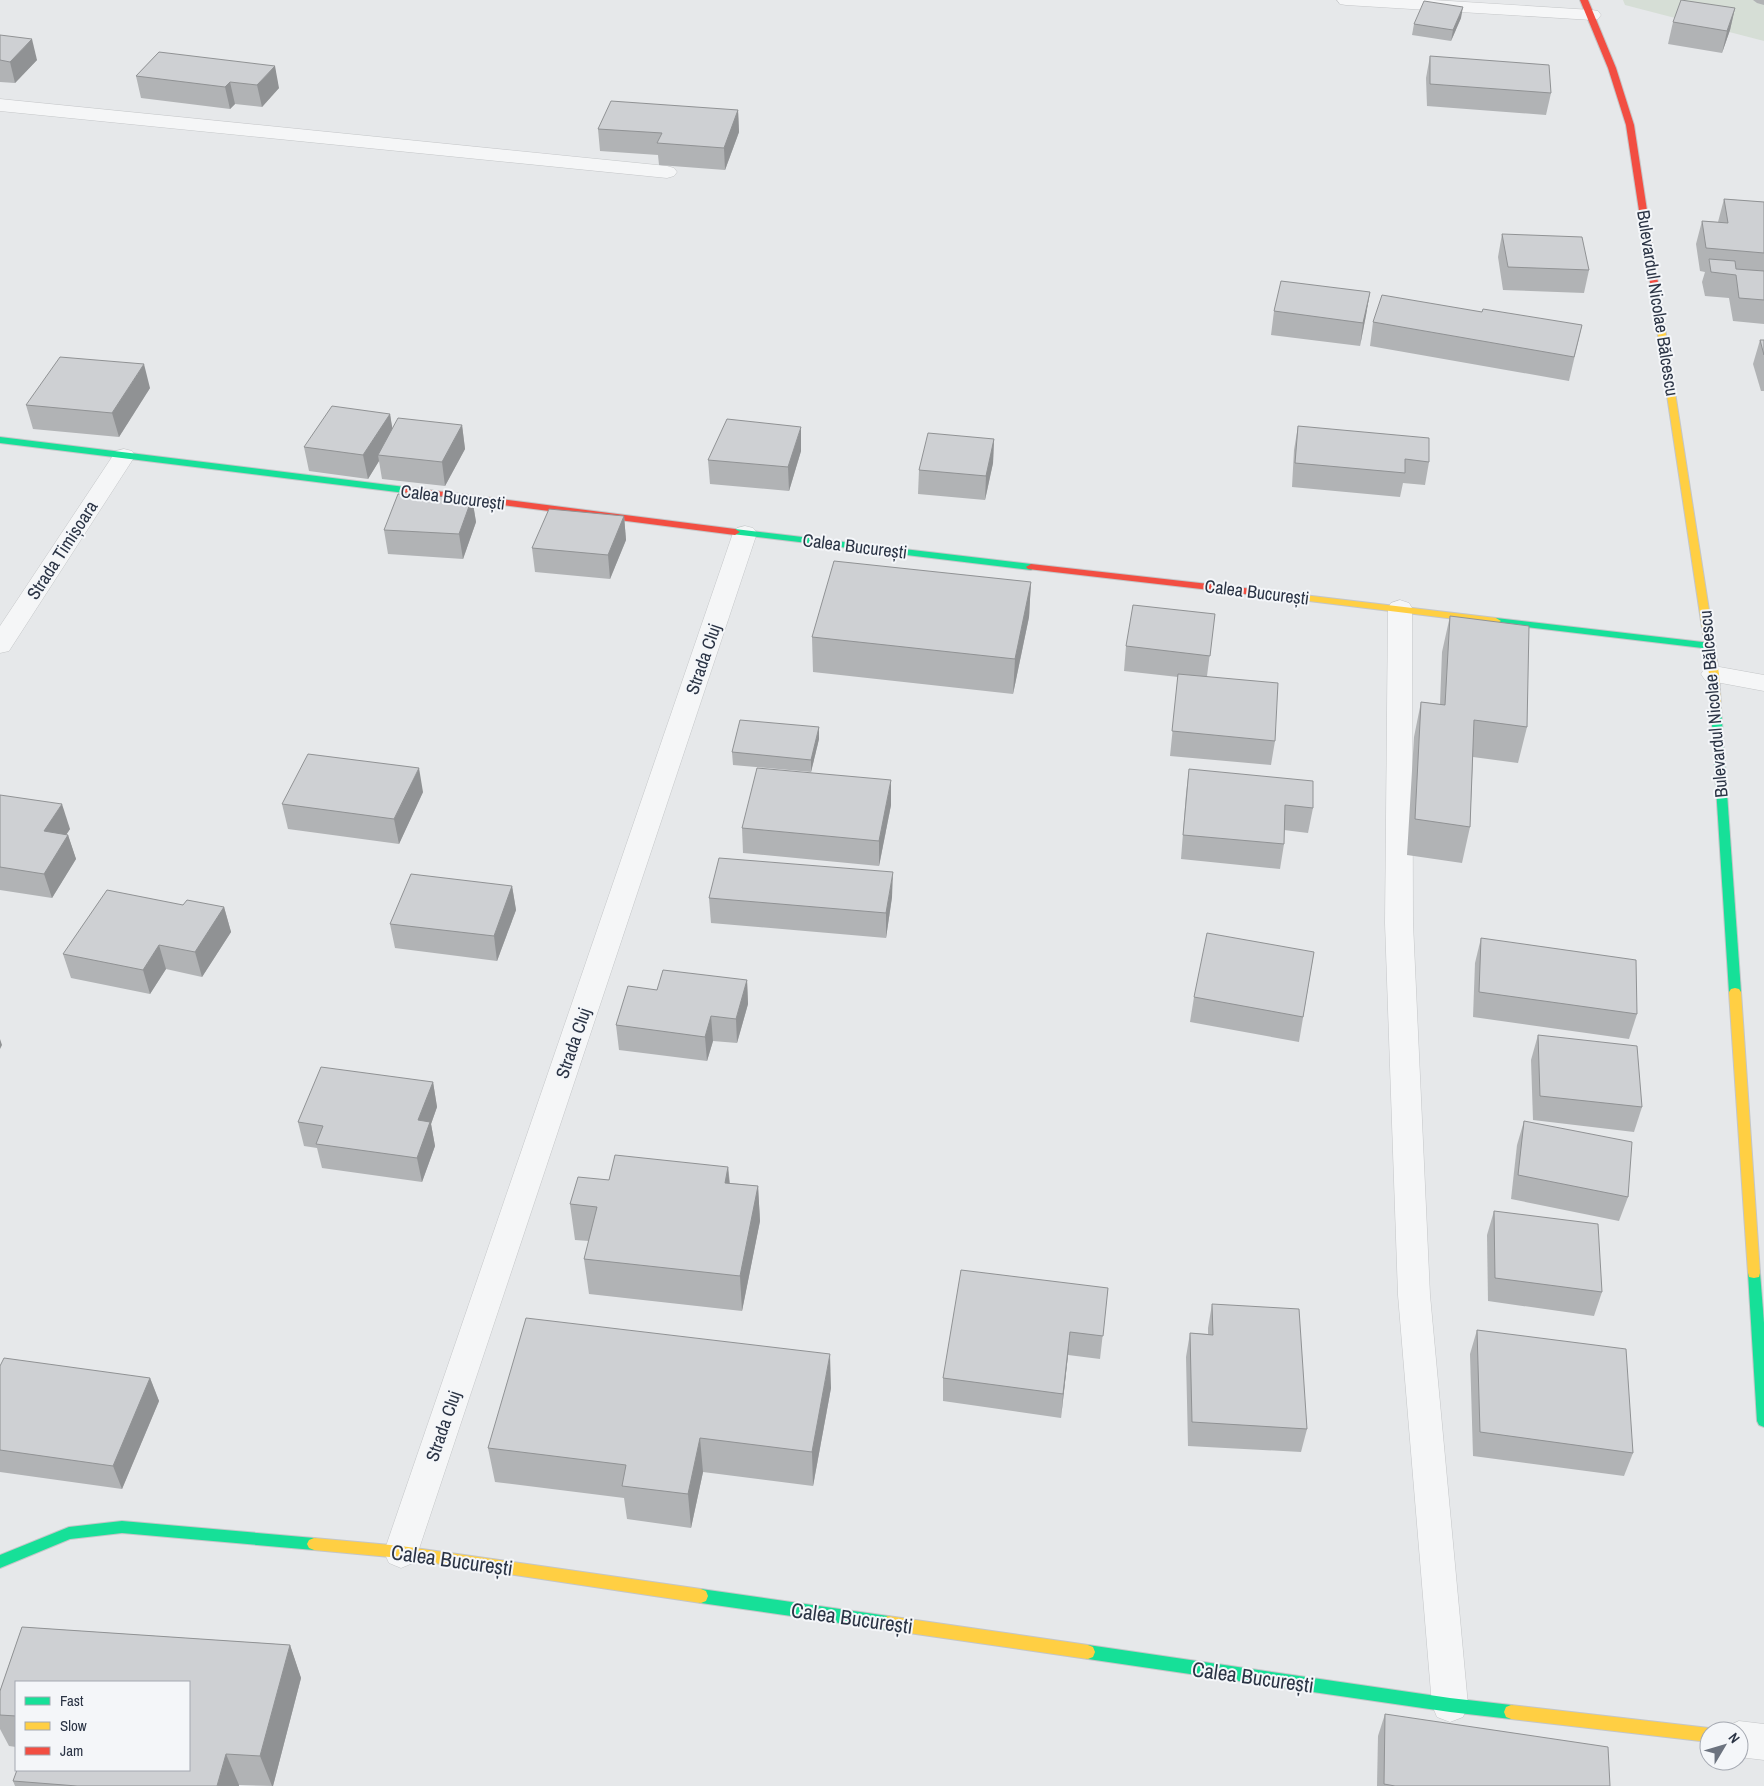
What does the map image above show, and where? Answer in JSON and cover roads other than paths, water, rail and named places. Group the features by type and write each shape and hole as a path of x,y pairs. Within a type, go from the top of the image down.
{"street":[{"path":"1346,0 1588,7"},
{"name":"Bulevardul Nicolae Bălcescu","path":"1588,7 1612,68 1630,125 1711,646 1764,1421"},
{"path":"0,105 667,172"},
{"name":"Calea București","path":"0,440 745,533 1400,608 1711,646"},
{"name":"Strada Timișoara","path":"0,645 124,456"},
{"name":"Strada Cluj","path":"400,1552 745,533"},
{"path":"1400,608 1399,923 1414,1295 1450,1706"},
{"path":"1714,674 1764,683"},
{"name":"Calea București","path":"0,1562 69,1533 122,1527 400,1552 1450,1706 1699,1734"},
{"path":"1749,1740 1764,1742"}]}
